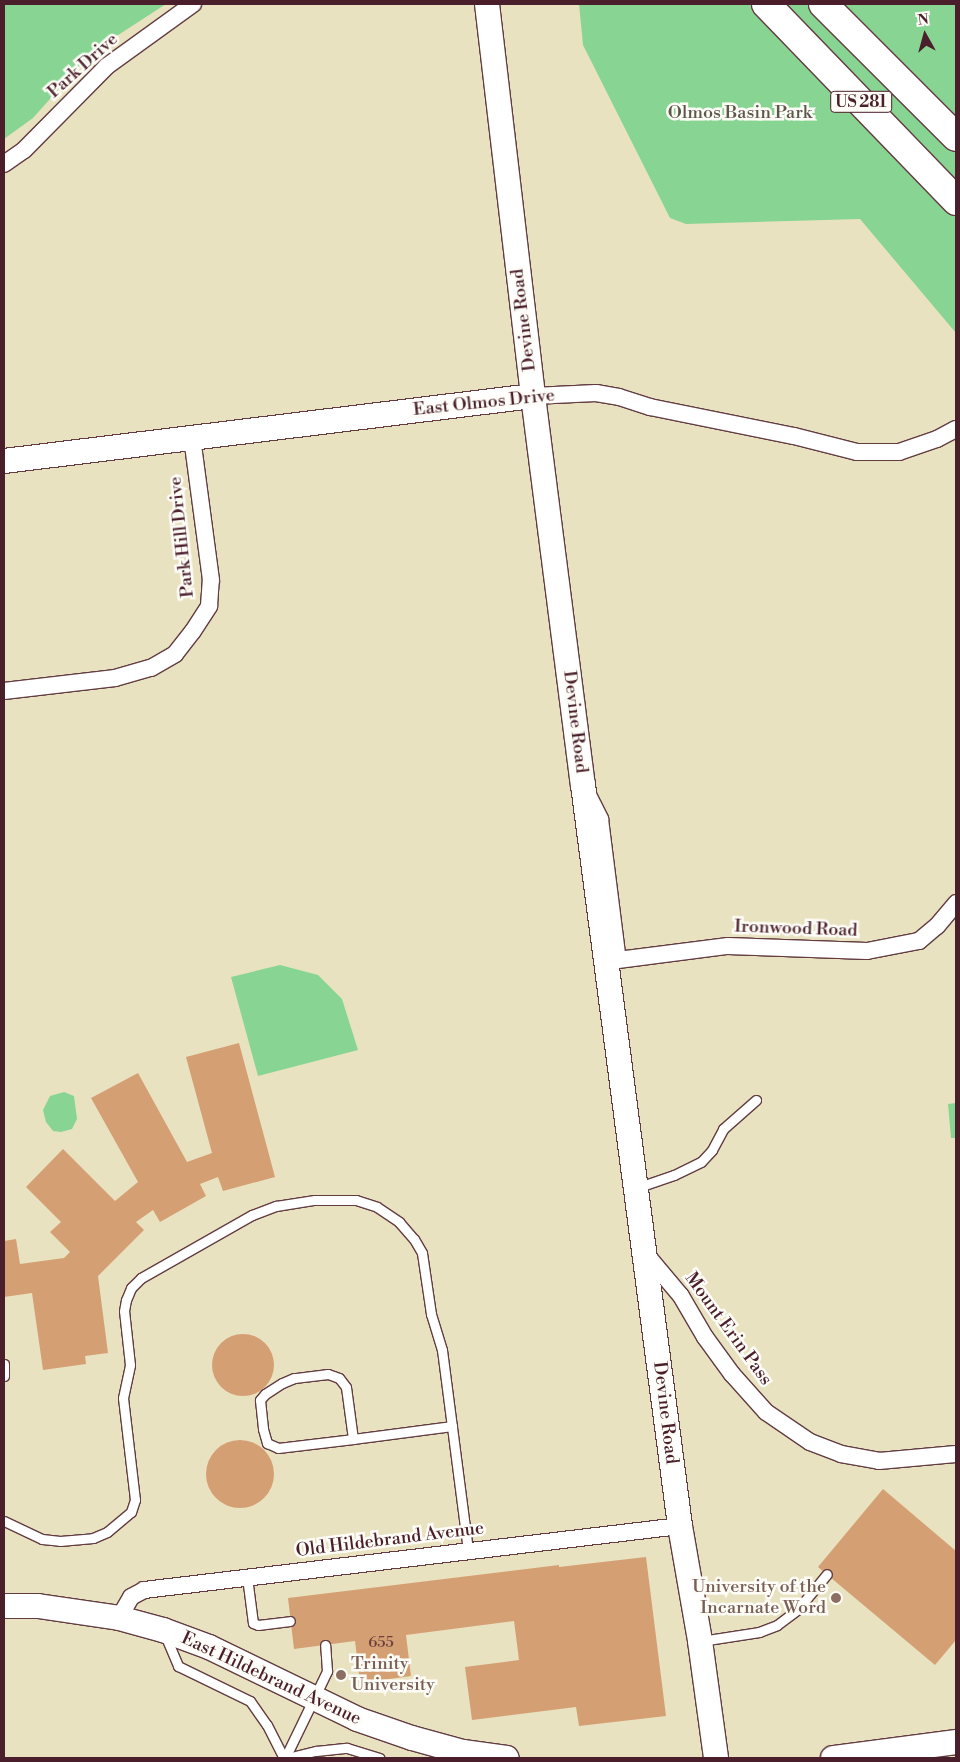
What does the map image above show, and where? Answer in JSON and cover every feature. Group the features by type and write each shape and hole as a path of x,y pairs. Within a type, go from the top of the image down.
{"highway":[{"name":"US 281","path":"766,4 956,201"},
{"name":"US 281","path":"823,4 956,137"}],"street":[{"name":"Park Drive","path":"4,164 24,150 107,66 193,4"},
{"name":"Devine Road","path":"487,4 533,396 583,785 680,1526 700,1641 716,1758"},
{"name":"East Olmos Drive","path":"4,461 533,396 596,393 619,396 650,407 794,436 857,452 899,452 937,439 956,429"},
{"name":"Park Hill Drive","path":"4,691 115,678 151,668 175,654 193,631 209,606 211,580 192,438"},
{"name":"Devine Road","path":"583,785 600,818 628,1039 620,1067"},
{"name":"Ironwood Road","path":"618,960 728,946 868,951 919,941 937,926 956,903"},
{"name":"Mount Erin Pass","path":"644,1252 681,1296 705,1337 732,1374 766,1412 810,1442 841,1454 880,1461 956,1454"},
{"name":"Old Hildebrand Avenue","path":"119,1618 131,1597 144,1590 680,1526"},
{"name":"East Hildebrand Avenue","path":"4,1606 38,1606 119,1618 164,1630 209,1647 357,1719 412,1738 463,1752 507,1758"},
{"path":"833,1758 956,1745"}],"lane":[{"path":"636,1188 674,1175 706,1158 722,1129 756,1100"},
{"path":"4,1521 42,1539 60,1541 93,1538 107,1532 131,1512 135,1500 123,1398 130,1365 124,1311 131,1288 141,1278 252,1215 276,1206 315,1200 356,1200 377,1207 399,1222 414,1239 422,1253 426,1266 431,1314 442,1350 468,1551"},
{"path":"4,1364 4,1376"},
{"path":"353,1439 346,1386 339,1378 328,1374 294,1378 264,1394 260,1400 263,1429 267,1443 278,1448 353,1439 452,1426"},
{"path":"700,1641 759,1632 777,1625 798,1609 827,1574"},
{"path":"247,1578 253,1623 258,1625 290,1621"},
{"path":"164,1630 178,1666 250,1701 267,1725 286,1758"},
{"path":"286,1758 327,1671 325,1645"},
{"path":"286,1758 316,1751 347,1748 380,1758"}],"green space":[{"path":"4,4 166,4 92,52 33,118 4,139"},
{"name":"Olmos Basin Park","path":"579,4 956,4 956,333 860,219 686,224 670,218 583,45"},
{"path":"280,965 318,975 342,999 358,1050 258,1076 231,977"},
{"path":"64,1092 74,1096 77,1119 72,1129 61,1132 53,1131 46,1122 43,1110 50,1096"},
{"path":"956,1103 956,1138 951,1138 948,1104"}],"building":[{"path":"239,1043 275,1177 223,1191 218,1177 200,1184 206,1196 160,1222 153,1210 136,1222 144,1230 98,1276 108,1353 85,1356 86,1364 43,1370 32,1293 4,1297 4,1241 16,1239 20,1264 64,1258 70,1252 50,1232 61,1222 26,1187 63,1149 115,1201 138,1182 91,1098 138,1073 187,1162 212,1153 186,1057"},
{"path":"243,1334 255,1337 265,1343 271,1353 274,1365 271,1377 265,1387 255,1393 243,1396 231,1393 221,1387 215,1377 212,1365 215,1353 221,1343 231,1337"},
{"path":"240,1440 253,1443 264,1450 271,1461 274,1474 271,1487 264,1498 253,1505 240,1508 227,1505 216,1498 209,1487 206,1474 209,1461 216,1450 227,1443"},
{"path":"883,1489 956,1551 956,1640 935,1665 818,1567"},
{"path":"646,1557 666,1716 579,1726 576,1707 472,1720 465,1667 519,1660 514,1621 406,1635 411,1676 360,1683 355,1641 294,1649 288,1598 559,1565 559,1567"}],"place":[{"name":"University of the Incarnate Word","path":"836,1598"},
{"name":"Trinity University","path":"341,1675"}]}
